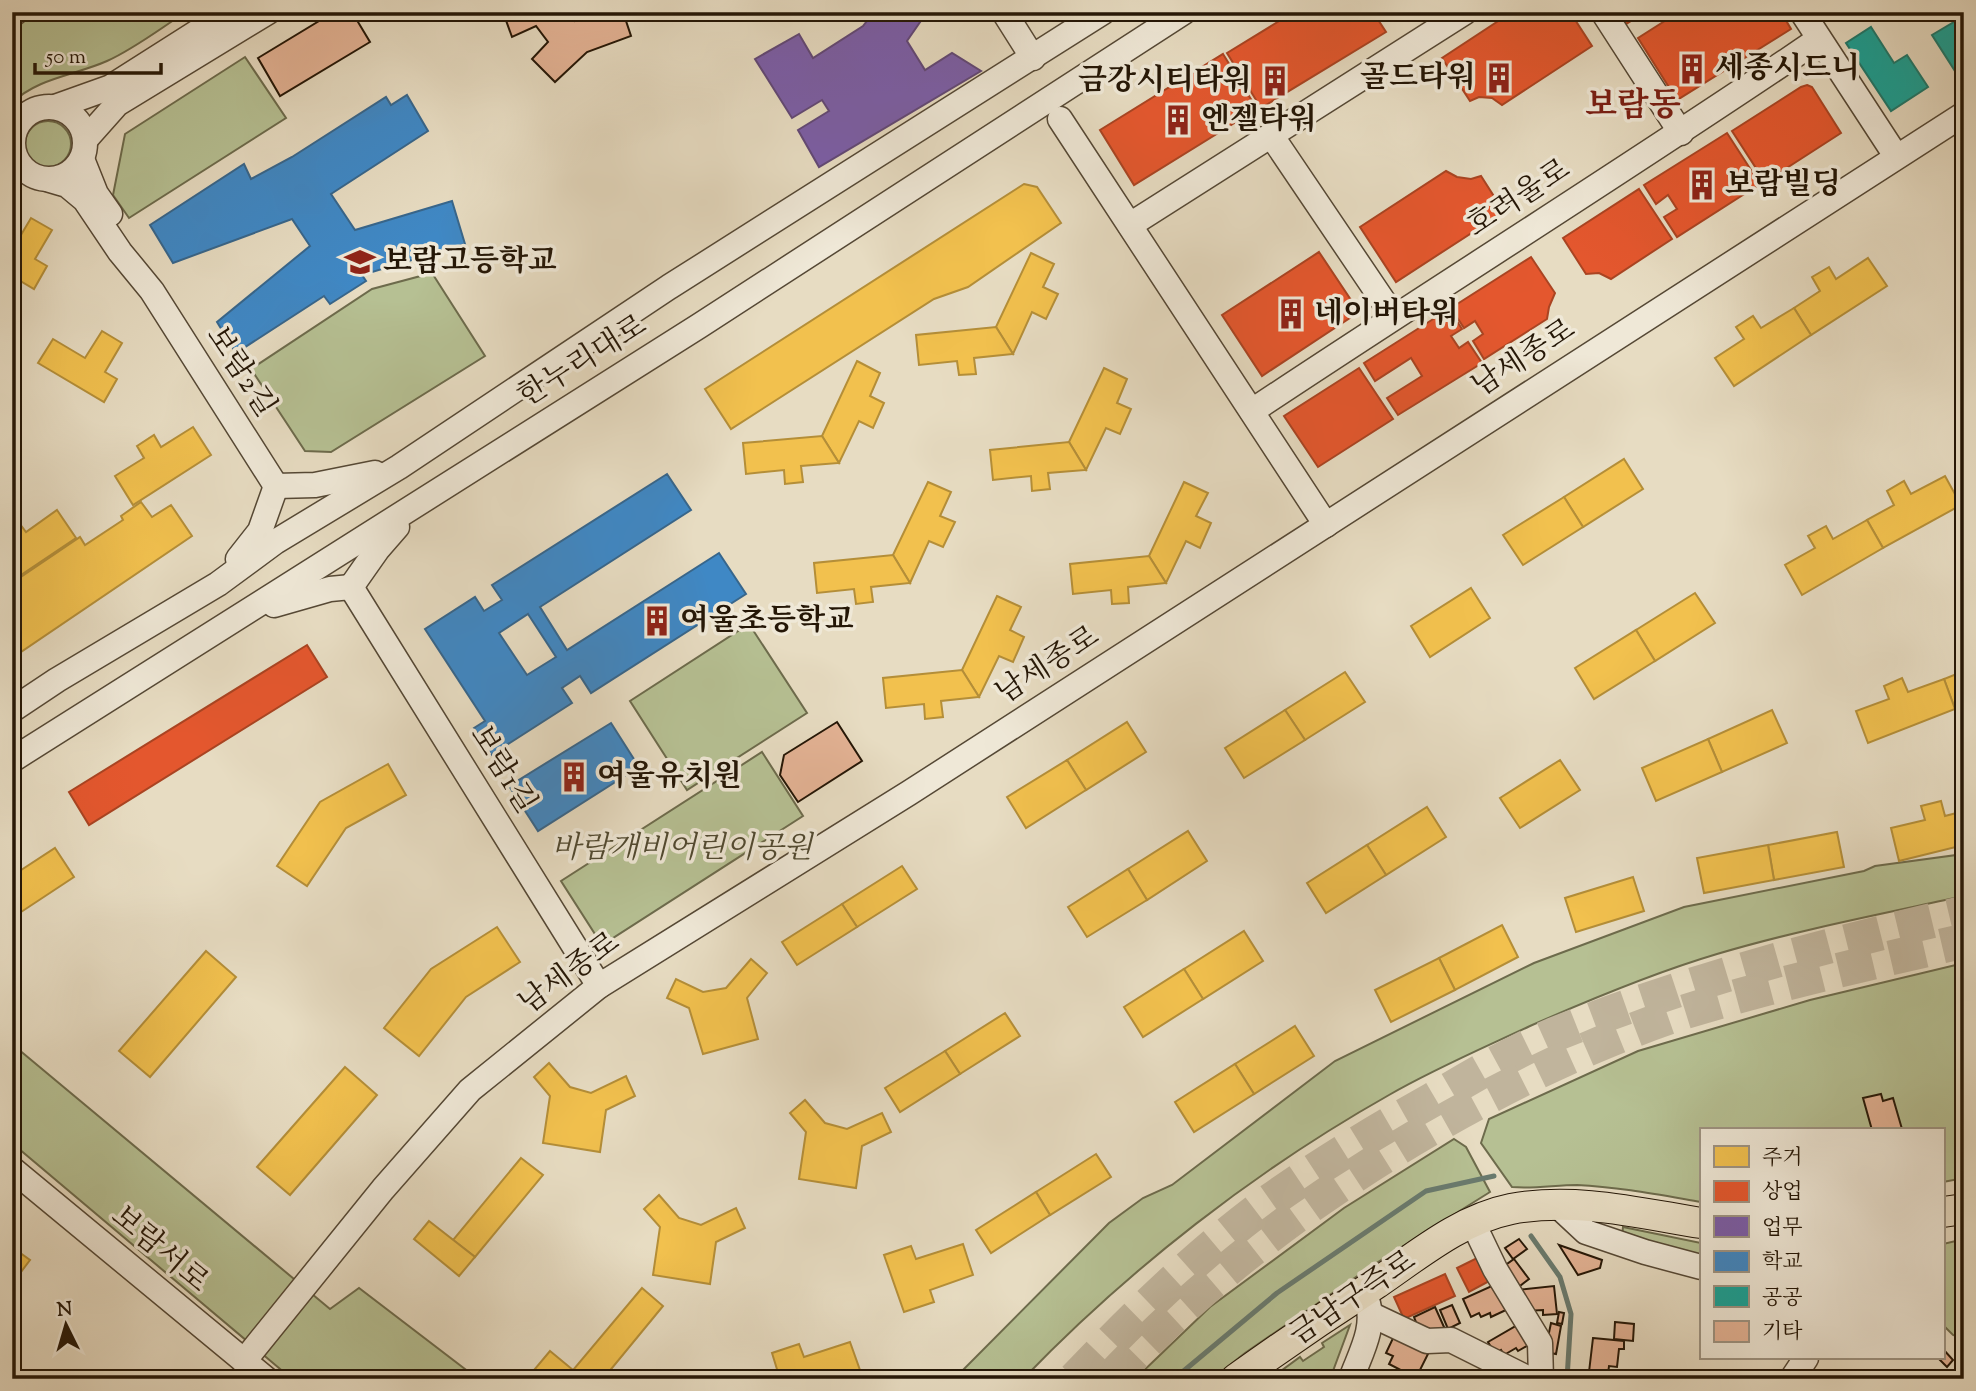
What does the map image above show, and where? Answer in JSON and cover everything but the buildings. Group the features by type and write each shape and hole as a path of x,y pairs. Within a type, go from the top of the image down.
{"main road":[{"name":"금남구즉로","path":"1236,1379 1368,1303 1472,1221 1511,1209 1590,1205 1700,1223"},
{"path":"1944,1213 1964,1209"}],"street":[{"path":"229,12 111,87 55,107 41,108 29,113 19,122 13,135 16,161 33,180 63,177 74,170 84,149 117,104 268,12"},
{"path":"1004,12 1033,58"},
{"name":"한누리대로","path":"12,710 57,680 218,584 275,542 399,467 669,287 1103,12"},
{"name":"한누리대로","path":"12,760 710,319 1184,12"},
{"path":"1130,225 1465,12"},
{"path":"1603,12 1681,133"},
{"path":"1802,12 1896,156"},
{"name":"호려울로","path":"1252,411 1681,133 1819,38"},
{"path":"996,134 1060,119 1108,61"},
{"path":"55,107 76,118 82,129 84,149"},
{"name":"남세종로","path":"244,1361 383,1189 470,1090 599,986 909,793 1964,114"},
{"path":"1060,119 1326,525"},
{"path":"1271,135 1394,317"},
{"name":"보람2길","path":"84,149 96,194 131,244 152,291"},
{"name":"보람2길","path":"33,180 67,184 85,200 120,252 152,291 276,486"},
{"path":"218,584 260,531 276,486 315,485 399,467"},
{"path":"236,619 291,599 330,589 351,587 377,550 418,504"},
{"name":"보람1길","path":"351,587 599,986"},
{"name":"보람서로","path":"12,1169 265,1379"},
{"path":"1557,1205 1586,1232 1700,1267"},
{"path":"1472,1221 1495,1269 1540,1343 1541,1379"},
{"path":"1351,1379 1368,1333 1368,1303"},
{"path":"1368,1303 1427,1341 1451,1340 1529,1379"},
{"path":"1792,1379 1805,1360"}],"green space":[{"path":"12,12 186,12 117,56 45,82 12,103"},
{"path":"245,57 286,118 129,218 113,195 125,134"},
{"path":"48,121 64,128 71,144 64,160 48,167 32,160 25,144 32,128"},
{"path":"432,273 485,356 331,452 305,451 251,369 372,289"},
{"path":"749,624 807,713 687,790 630,701"},
{"name":"바람개비어린이공원","path":"762,752 803,816 602,945 561,881"},
{"path":"1964,854 1964,896 1809,930 1693,961 1576,1006 1423,1076 1339,1124 1196,1224 1106,1299 1023,1379 954,1379 1109,1223 1143,1198 1172,1185 1335,1061 1534,963 1684,907 1864,871 1875,866"},
{"path":"1964,963 1964,1178 1944,1182 1944,1128 1700,1128 1700,1202 1593,1186 1512,1187 1481,1143 1489,1119 1638,1051 1810,1000"},
{"path":"12,1044 330,1309 359,1288 478,1379 292,1379 12,1143"},
{"path":"1454,1139 1466,1147 1490,1192 1378,1262 1245,1353 1212,1379 1135,1379 1210,1307 1344,1208"},
{"path":"1623,1227 1700,1243 1700,1260 1622,1236"},
{"path":"1964,1239 1964,1339 1953,1335 1944,1326 1944,1244"},
{"path":"1350,1325 1330,1379 1270,1379 1300,1357 1303,1361 1324,1347 1322,1343"}],"waterway":[{"path":"1174,1379 1277,1293 1426,1191 1494,1176"},
{"path":"1531,1236 1560,1277 1571,1314 1567,1379"}],"tunnel":[{"path":"1075,1379 1168,1286 1270,1201 1370,1136 1507,1057 1553,1035 1705,981 1859,938 1964,913"},
{"path":"1110,1379 1199,1293 1295,1217 1397,1149 1505,1088 1592,1047 1681,1013 1786,983 1964,941"}],"place":[{"name":"세종시드니","path":"1692,69"},
{"name":"골드타워","path":"1499,78"},
{"name":"금강시티타워","path":"1275,81"},
{"name":"엔젤타워","path":"1178,120"},
{"name":"보람빌딩","path":"1702,185"},
{"name":"보람고등학교","path":"360,262"},
{"name":"네이버타워","path":"1291,314"},
{"name":"여울초등학교","path":"657,621"},
{"name":"여울유치원","path":"574,777"}],"district":[{"name":"보람동","path":"1633,107"}]}
